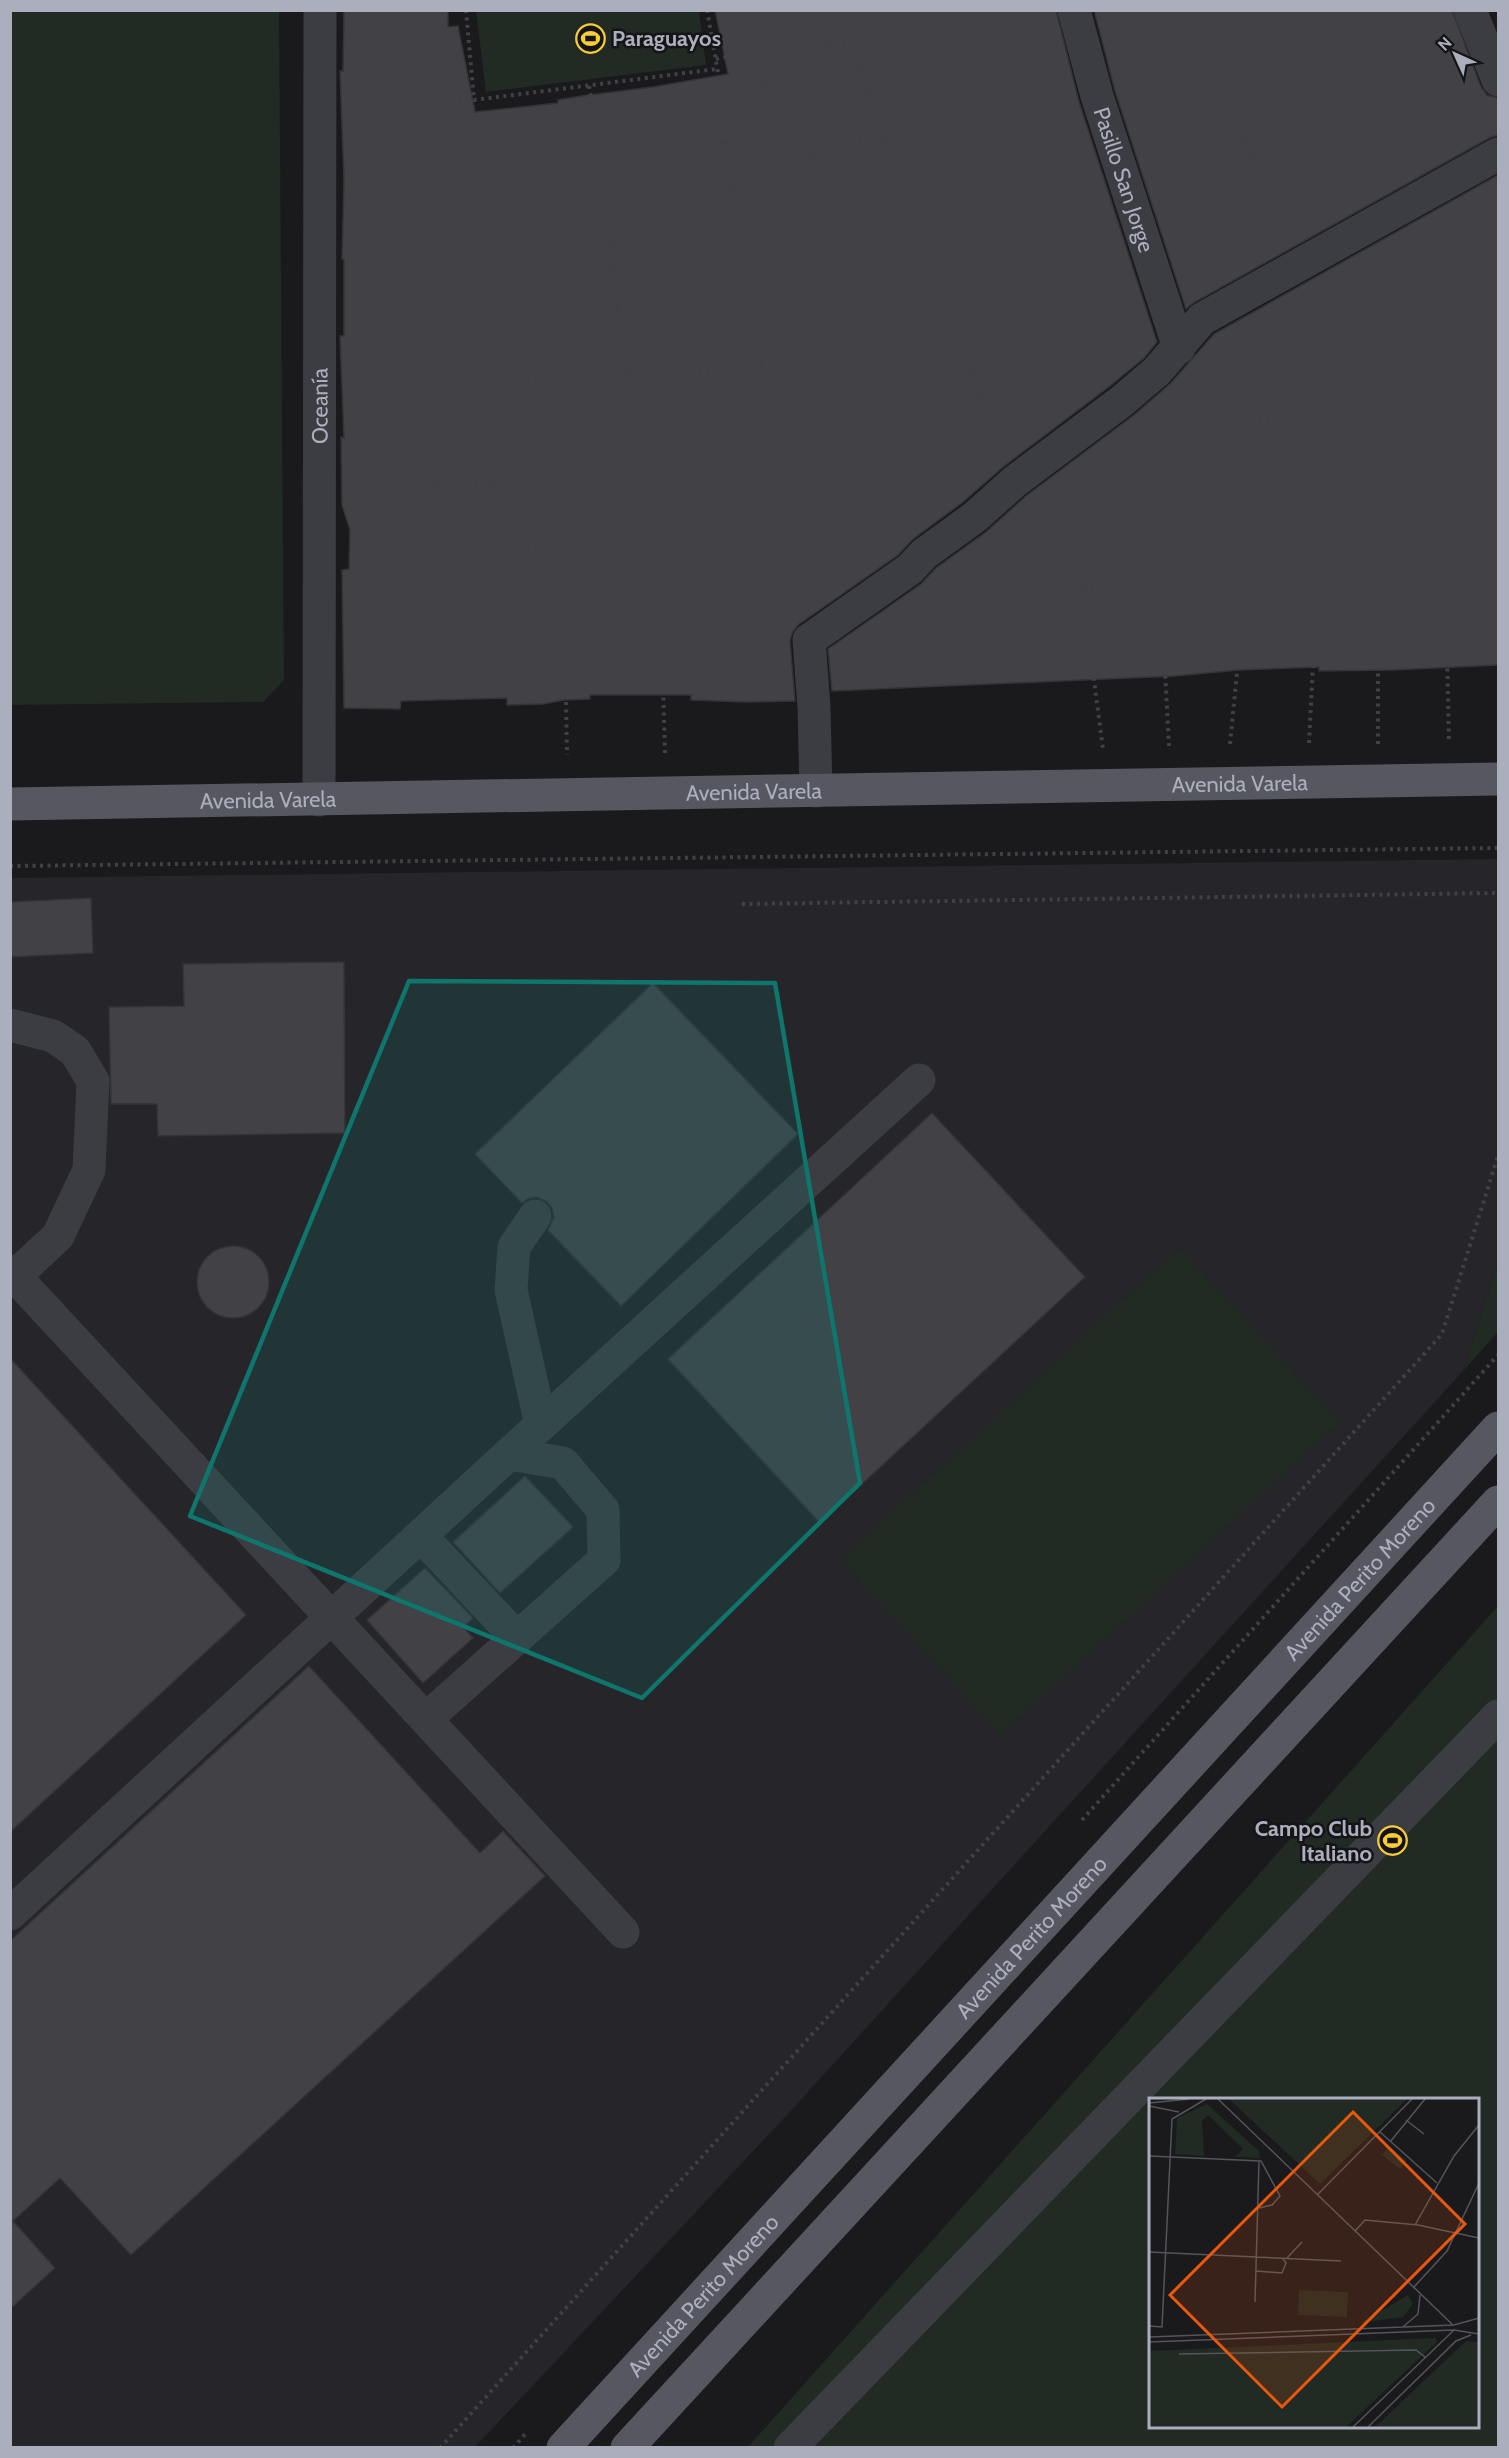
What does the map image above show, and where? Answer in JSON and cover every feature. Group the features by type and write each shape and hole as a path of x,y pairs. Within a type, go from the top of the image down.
{"main road":[{"name":"Avenida Varela","path":"10,804 1498,779"},
{"name":"Avenida Perito Moreno","path":"563,2448 1498,1428"},
{"path":"627,2448 1498,1502"}],"street":[{"name":"Oceanía","path":"319,800 320,10"},
{"name":"Pasillo San Jorge","path":"1074,10 1098,98 1179,348"},
{"path":"1470,10 1494,70"},
{"path":"816,791 814,707 808,640 910,569 924,554 975,517 1014,482 1122,401 1157,371 1202,319 1498,154"},
{"path":"10,1025 53,1036 75,1051 93,1081 88,1170 58,1236 13,1274 623,1932"},
{"path":"10,1914 919,1080"},
{"path":"535,1216 514,1247 511,1290 541,1425"},
{"path":"426,1719 604,1560 603,1510 562,1463 509,1454"},
{"path":"421,1536 517,1638"},
{"path":"790,2448 1498,1716"}],"path":[{"path":"466,10 474,100 466,112 472,185 463,212 464,299 528,317 619,309"},
{"path":"708,10 720,84"},
{"path":"942,10 945,31"},
{"path":"716,59 822,37 824,45 859,40 863,68 858,70 765,86 763,77 711,85 721,143 726,141 729,152 755,291 750,314 762,367 808,640"},
{"path":"947,125 969,116 1098,98 1211,58"},
{"path":"429,102 474,100 717,69"},
{"path":"858,70 864,95 871,93 882,136 901,186"},
{"path":"1386,97 1494,70"},
{"path":"590,86 614,245 608,246 614,272 626,375"},
{"path":"1246,143 1287,127"},
{"path":"1240,130 1302,264"},
{"path":"729,152 779,145 783,159 882,136"},
{"path":"813,151 832,211"},
{"path":"676,177 679,197 735,186"},
{"path":"416,190 470,192"},
{"path":"977,217 998,253 1036,340 1057,367 1093,423"},
{"path":"916,235 981,395 978,397 1014,482"},
{"path":"614,272 659,262"},
{"path":"380,265 463,267"},
{"path":"527,385 528,317"},
{"path":"827,328 840,324 866,390 878,438 898,496 924,554"},
{"path":"350,394 381,395 440,381 506,386 527,385 534,381 762,367"},
{"path":"618,376 620,449 647,448 647,465"},
{"path":"506,386 483,543 539,547"},
{"path":"1122,401 1133,426 1149,504 1161,594 1172,784"},
{"path":"1244,424 1315,412 1374,406 1378,408 1498,405"},
{"path":"1226,784 1256,489 1242,413"},
{"path":"777,456 821,448"},
{"path":"381,487 434,487 434,483 491,482"},
{"path":"744,537 788,531"},
{"path":"1377,781 1378,536"},
{"path":"1076,544 1107,786"},
{"path":"1307,783 1319,546"},
{"path":"1446,556 1449,780"},
{"path":"1083,590 1111,584"},
{"path":"661,615 666,794"},
{"path":"565,642 567,795"},
{"path":"10,866 1498,848"},
{"path":"742,904 1498,893"},
{"path":"440,2448 1442,1334 1498,1156"}],"highlighted area":[{"path":"409,981 775,983 860,1483 642,1698 190,1516"}],"shaded area":[{"path":"10,11 279,11 284,680 263,702 11,705"},
{"name":"Paraguayos","path":"476,11 699,11 706,65 486,92"},
{"path":"1498,859 1498,1261 1463,1371 788,2114 475,2447 11,2447 10,878"},
{"path":"1179,1248 1340,1422 1001,1735 840,1560"},
{"path":"1498,1261 1498,1332 1463,1371"},
{"name":"Campo Club Italiano","path":"1498,1606 1498,2447 747,2448"}],"building":[{"path":"344,10 448,10 448,27 458,26 475,112 558,103 558,100 728,74 715,10 1056,10 1079,102 1157,342 1144,358 1110,386 1003,467 963,502 913,539 898,555 798,625 790,641 795,701 691,700 691,695 590,695 590,699 543,704 507,705 507,698 401,701 400,709 344,708 342,570 349,569 350,530 342,505 341,437 344,438 340,336 344,336 344,259 342,259 344,181 340,71 343,71"},
{"path":"1094,10 1452,10 1481,87 1487,95 1498,98 1498,135 1193,303 1186,309 1115,91"},
{"path":"1498,175 1498,665 1392,670 1319,671 1319,667 1239,670 1175,676 832,691 828,649 921,584 936,568 986,532 1026,496 1134,415 1171,383 1214,334"},
{"path":"91,898 93,953 10,957 10,902"},
{"path":"344,962 345,1133 158,1136 157,1104 111,1104 109,1007 184,1006 183,964"},
{"path":"653,983 798,1134 621,1306 548,1230 554,1217 552,1208 546,1201 536,1197 522,1203 475,1154"},
{"path":"932,1113 1085,1277 820,1523 668,1359"},
{"path":"233,1246 253,1252 263,1262 269,1282 263,1302 253,1312 233,1318 213,1312 203,1302 197,1282 203,1262 213,1252"},
{"path":"10,1358 246,1615 10,1832"},
{"path":"525,1476 573,1527 500,1593 453,1542"},
{"path":"425,1568 473,1618 463,1627 473,1638 423,1683 367,1620"},
{"path":"309,1666 480,1853 503,1831 545,1876 131,2255 60,2178 13,2221 55,2268 10,2309 10,1941"}],"place":[{"name":"Paraguayos","path":"591,38"},
{"name":"Campo Club Italiano","path":"1393,1841"}]}
